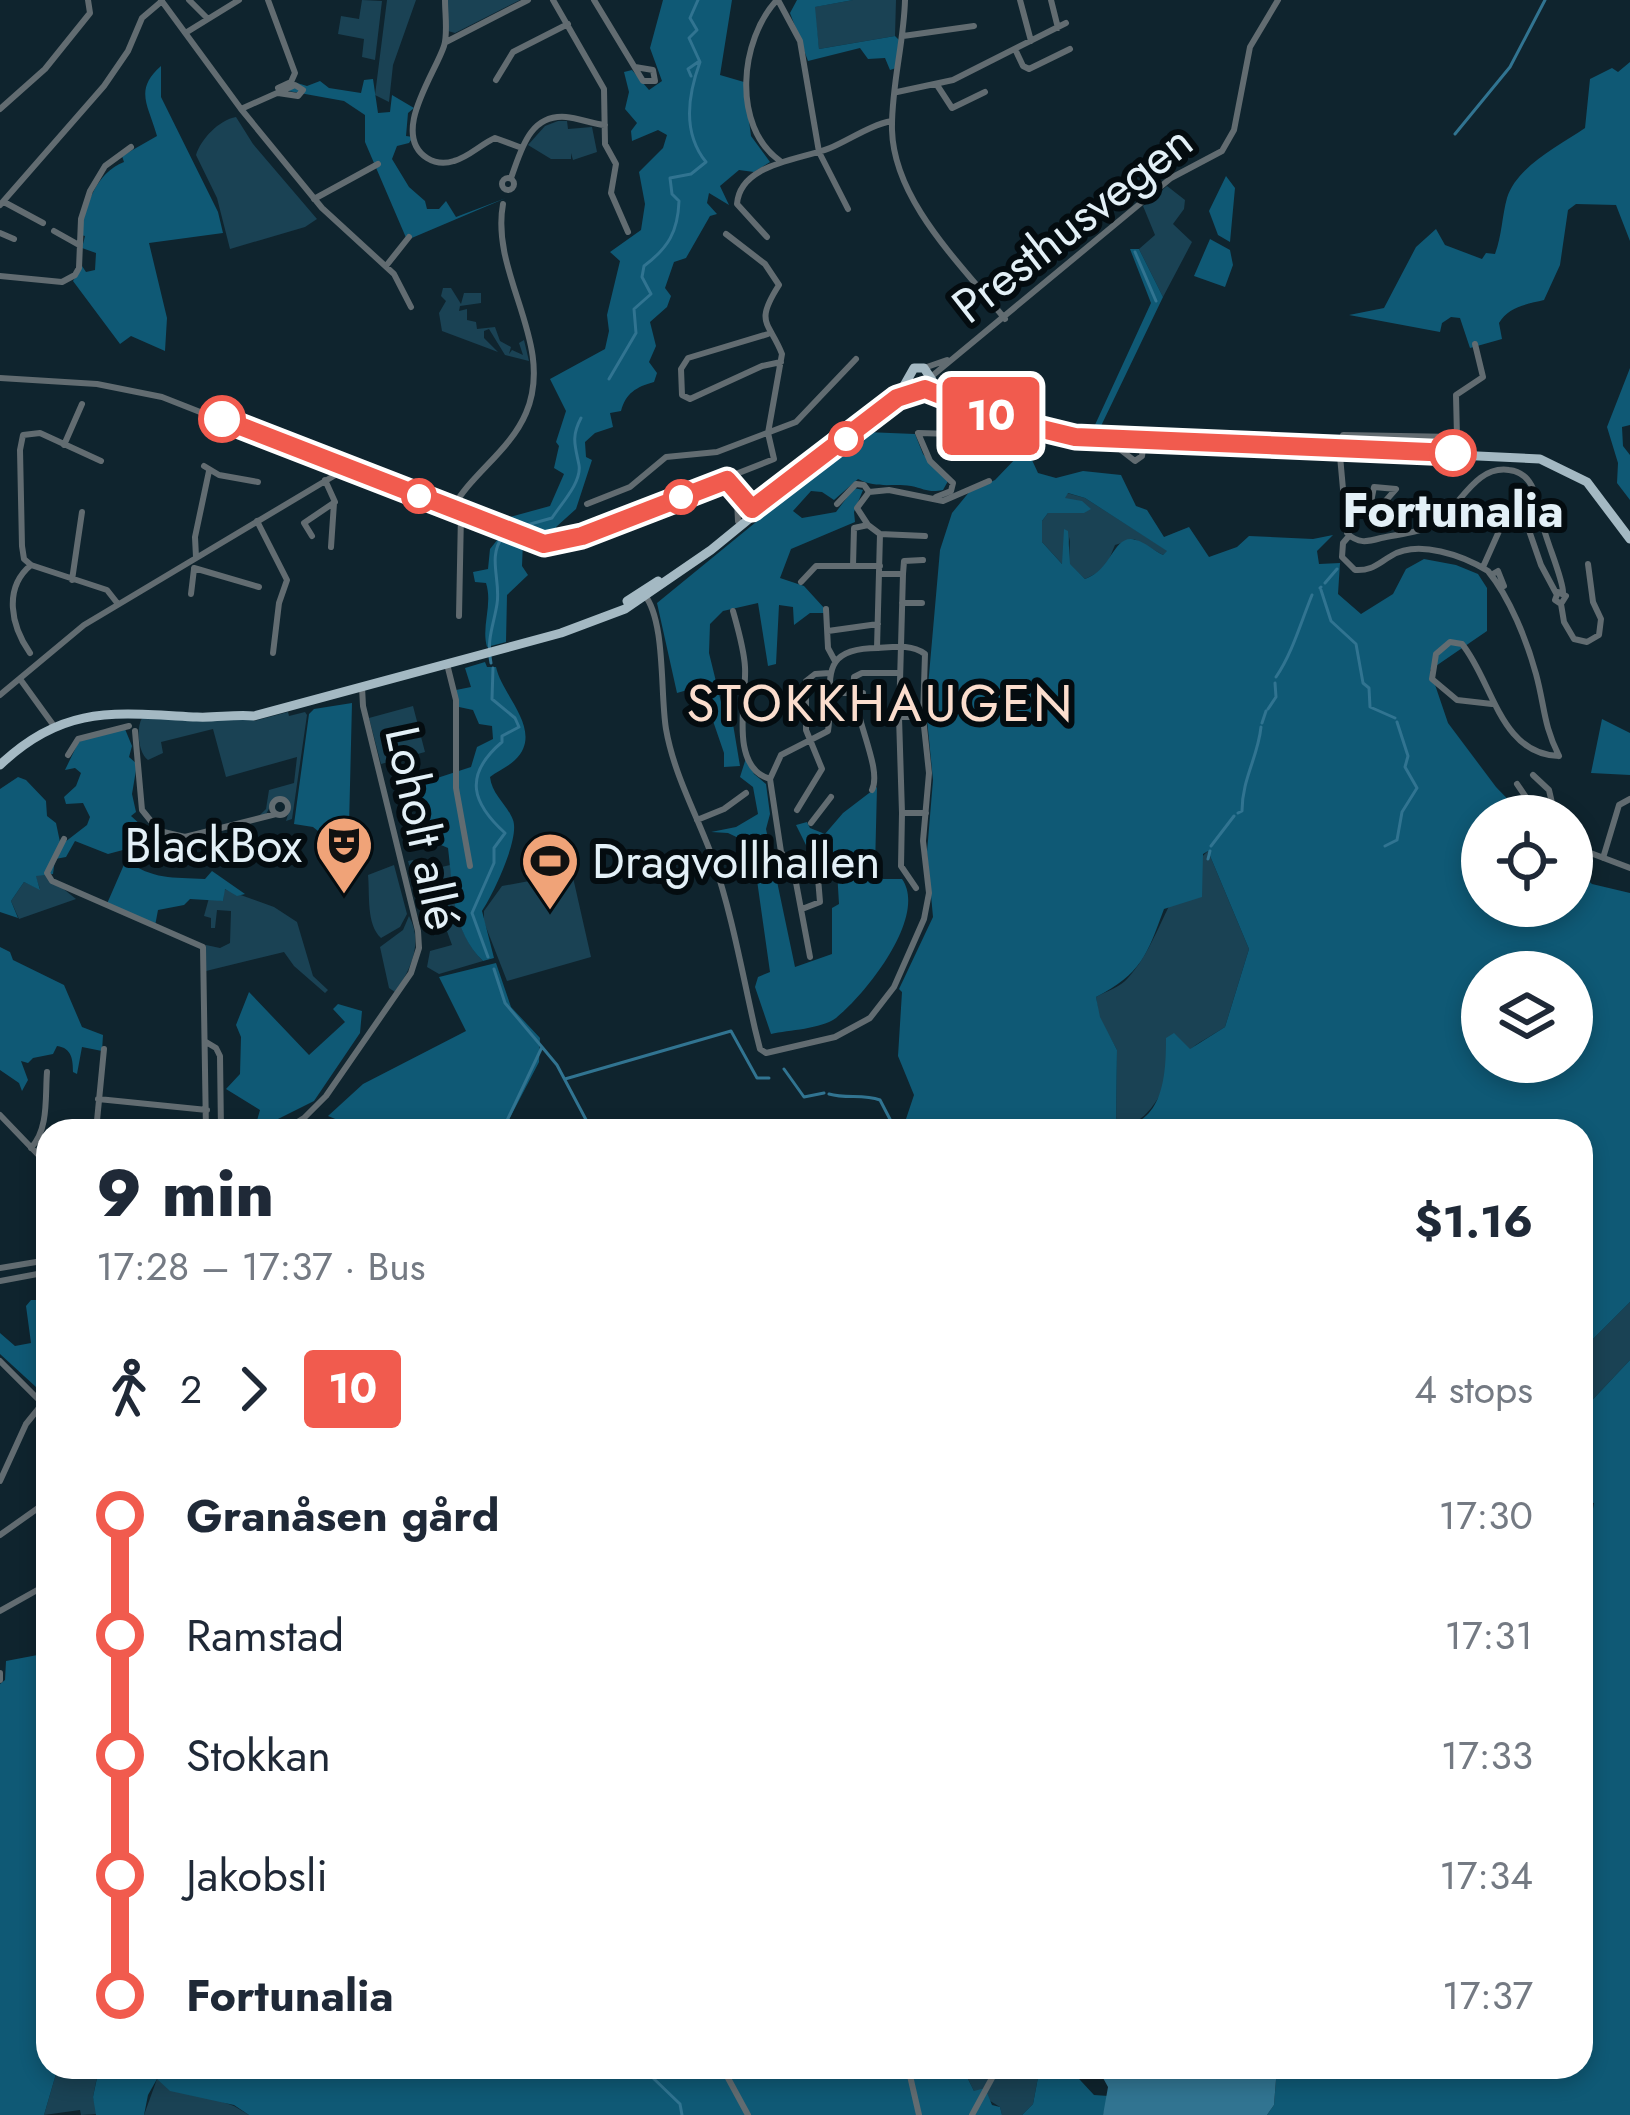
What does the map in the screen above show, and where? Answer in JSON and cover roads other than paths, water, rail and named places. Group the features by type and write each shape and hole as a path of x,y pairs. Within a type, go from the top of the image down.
{"main road":[{"path":"0,765 51,728 93,714 246,715 474,657 603,618 643,596 923,381 947,396 1036,430 1075,437 1504,455 1548,461 1593,488 1630,538"},
{"path":"643,596 752,512"}],"street":[{"path":"43,223 2,204 104,86 128,51 142,18 162,0 262,140 314,199 386,266 400,282 411,307"},
{"path":"189,0 207,17"},
{"path":"187,32 238,0"},
{"path":"241,109 291,82 295,73 268,0"},
{"path":"445,0 446,42 416,109 414,137 420,153 431,161 450,163 495,138 522,148"},
{"path":"446,42 528,0"},
{"path":"553,0 601,81 606,100 605,144 616,166 611,193 628,232"},
{"path":"594,0 635,67"},
{"path":"780,161 757,134 748,86 754,32 777,0 800,40 818,152 848,209"},
{"path":"905,0 892,121 896,155 914,197 1005,319"},
{"path":"1020,0 1031,41"},
{"path":"896,92 937,85 1062,26 1051,0"},
{"name":"Presthusvegen","path":"923,381 1005,319 1171,178 1222,152 1234,130 1250,47 1278,0"},
{"path":"0,110 66,46 91,13 92,1"},
{"path":"496,80 513,52 568,24"},
{"path":"904,37 974,26"},
{"path":"1016,49 1029,69 1070,49"},
{"path":"937,85 952,109 985,92"},
{"path":"511,178 535,127 550,118 605,125"},
{"path":"767,237 736,199 752,179 780,161 818,152 892,121"},
{"path":"0,276 69,280 80,268 81,219 90,191 105,166 131,148"},
{"path":"314,199 378,164"},
{"path":"452,509 518,429 533,386 532,352 502,243 502,204"},
{"path":"54,231 79,245"},
{"path":"0,233 14,239"},
{"path":"0,378 97,384 150,394 533,541 560,543 728,482 774,460 768,433 782,362 778,345 768,334 769,301 779,285 765,264 726,234"},
{"path":"386,266 409,237"},
{"path":"768,334 688,358 681,370 685,400 782,362"},
{"path":"1475,344 1483,377 1456,395 1457,436 1343,434 1340,450 1348,536 1342,543 1342,557 1354,570 1373,568 1397,552 1420,548 1483,567 1524,642 1537,676 1544,725 1559,756 1522,742 1492,704 1465,647 1452,641 1439,650 1431,675 1441,688 1460,701 1492,704"},
{"path":"586,504 630,487 666,457 711,454 802,417 856,359"},
{"path":"64,445 82,404"},
{"path":"101,461 32,432 21,440 22,546 24,559 31,565 107,590 118,604"},
{"path":"936,497 951,491 953,483 931,461 918,433 1031,436"},
{"path":"1117,447 1135,461 1142,456 1144,442"},
{"path":"0,695 58,644 118,604 347,468"},
{"path":"191,594 206,469 258,482"},
{"path":"1348,536 1366,542 1428,527 1484,476 1514,470 1533,487 1548,552 1564,584 1560,593"},
{"path":"326,480 334,503 331,547"},
{"path":"925,536 880,534 861,519 857,508 869,492 889,490 945,500 989,481"},
{"path":"728,482 752,512"},
{"path":"728,482 752,512"},
{"path":"837,504 856,484 869,492"},
{"path":"1345,510 1370,507 1383,505 1396,489 1374,487 1370,507"},
{"path":"736,496 738,521"},
{"path":"312,536 304,523 334,503"},
{"path":"71,580 82,512"},
{"path":"459,616 461,513"},
{"path":"1524,516 1541,565 1566,598 1564,622 1574,639 1587,642 1598,638 1601,619 1593,602 1588,565"},
{"path":"1483,567 1504,520"},
{"path":"257,521 287,580 273,653"},
{"path":"853,566 854,528 868,525"},
{"path":"877,647 880,534"},
{"path":"916,888 901,866 900,647 904,560 922,560"},
{"path":"193,562 260,587"},
{"path":"30,653 12,603 18,580 31,565"},
{"path":"801,581 816,566 903,574"},
{"path":"1491,575 1498,571 1504,586"},
{"path":"643,596 652,616 674,764 721,883 759,1047 769,1053 844,1034 870,1018 887,997 924,919 929,898 923,847 929,767 923,717 926,657 918,649 851,648 835,661 830,673 829,728 777,758 770,779 781,852 794,872 810,957"},
{"path":"902,603 922,603"},
{"path":"826,609 828,648 835,661"},
{"path":"734,611 745,665 740,714 743,740 757,772 770,779"},
{"path":"828,631 878,623"},
{"path":"902,626 915,627"},
{"path":"447,664 456,700 456,788 470,866"},
{"path":"797,810 822,770 806,727 806,681 812,674 830,673"},
{"path":"872,790 877,774 853,694 858,674 900,673"},
{"path":"17,681 51,728"},
{"name":"Loholt allé","path":"302,1119 326,1096 418,958 418,931 359,688"},
{"path":"830,693 863,693"},
{"path":"132,712 142,810 159,830 185,837 276,814"},
{"path":"899,717 923,717"},
{"path":"68,755 78,739 132,729"},
{"path":"1533,775 1550,795"},
{"path":"1517,784 1525,795"},
{"path":"697,820 746,793"},
{"path":"807,796 822,807"},
{"path":"811,823 831,797"},
{"path":"1603,858 1619,805 1630,799"},
{"path":"902,813 926,813"},
{"path":"64,838 46,873 52,881 203,947 207,1119"},
{"path":"1593,854 1630,868"},
{"path":"801,910 819,904 818,878"},
{"path":"206,1042 220,1056 221,1119"},
{"path":"97,1119 104,1049"},
{"path":"44,1119 47,1072"},
{"path":"98,1099 207,1110"},
{"path":"0,1115 36,1153"},
{"path":"31,1148 36,1142"},
{"path":"0,1268 36,1262"},
{"path":"0,1280 36,1274"},
{"path":"0,1361 36,1397"},
{"path":"0,1481 26,1424 36,1415"},
{"path":"0,1535 36,1510"},
{"path":"0,1611 36,1591"},
{"path":"728,2079 748,2115"},
{"path":"911,2079 919,2115"},
{"path":"972,2115 992,2079"}],"waterway":[{"path":"609,379 636,333 634,309 651,294 642,277 644,266 674,230 679,201 672,194 670,178 691,174 706,162 690,126 692,87 700,62 689,38 697,30 690,18 698,0"},
{"path":"1455,134 1510,67 1545,0"},
{"path":"691,76 688,69 698,62"},
{"path":"1135,252 1156,301"},
{"path":"516,528 552,518 570,493 579,472 575,436 581,418"},
{"path":"491,663 498,595 495,560 503,536"},
{"path":"1325,583 1337,569"},
{"path":"1321,590 1331,621 1356,644 1370,707 1395,718"},
{"path":"1276,677 1312,595"},
{"path":"488,957 472,913 494,863 494,848 505,833 479,800 477,778 502,736 519,727 492,699 493,668"},
{"path":"1268,709 1276,697 1275,683"},
{"path":"1262,723 1266,711"},
{"path":"1385,846 1397,840 1402,812 1417,788 1405,767 1408,756 1397,722"},
{"path":"1238,813 1261,727"},
{"path":"1211,846 1234,816"},
{"path":"1208,859 1210,851"},
{"path":"494,969 505,1003 542,1047 508,1119"},
{"path":"565,1079 731,1031 757,1078 769,1078"},
{"path":"542,1047 586,1119"},
{"path":"784,1069 804,1097 824,1093"},
{"path":"829,1094 880,1100 890,1119"},
{"path":"654,2079 680,2104 682,2115"}],"place":[{"name":"Fortunalia","path":"1453,453"},
{"name":"BlackBox","path":"344,896"},
{"name":"Dragvollhallen","path":"550,912"}],"district":[{"name":"STOKKHAUGEN","path":"881,703"}]}
